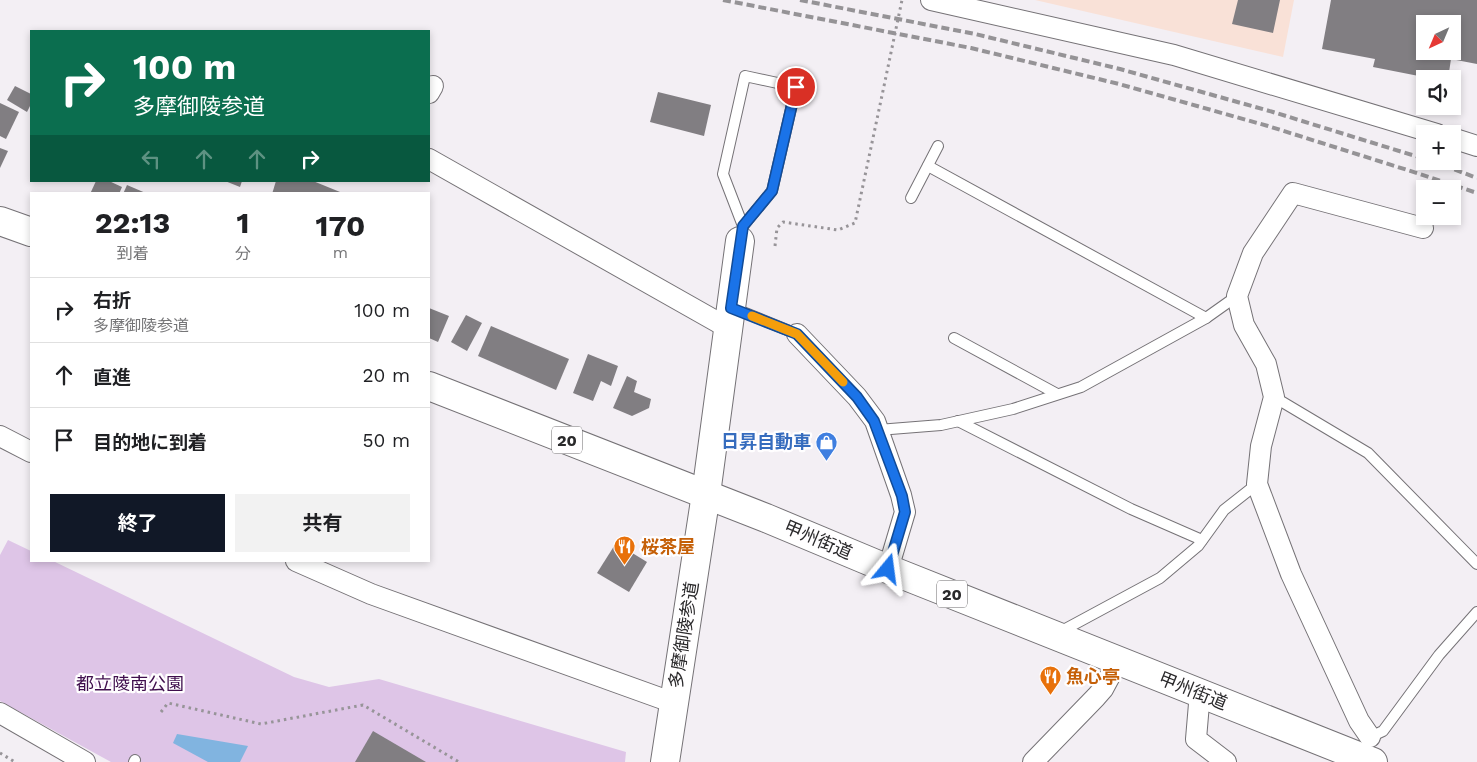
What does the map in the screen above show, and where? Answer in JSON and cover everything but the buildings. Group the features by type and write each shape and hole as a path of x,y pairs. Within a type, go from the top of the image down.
{"main road":[{"path":"0,221 30,232"},
{"name":"多摩御陵参道","path":"665,762 706,494 742,234"},
{"name":"甲州街道","path":"430,386 706,494 888,569 1200,692 1243,711 1366,751"}],"street":[{"path":"930,0 1174,54 1416,128"},
{"path":"1461,141 1477,146"},
{"path":"430,160 730,318"},
{"path":"1366,751 1359,721 1291,574 1257,484 1260,446 1274,397 1266,364 1244,325 1237,296 1253,253 1293,193 1423,228"},
{"path":"797,334 857,397 878,430 902,496 905,512 888,569"},
{"path":"0,436 30,451"},
{"path":"298,562 371,594 674,703"},
{"path":"1033,762 1103,689 1118,661"},
{"path":"1200,692 1196,739 1226,762"},
{"path":"0,713 85,762"}],"lane":[{"path":"745,76 796,87 772,191 742,234 723,174 745,76"},
{"path":"911,198 938,146"},
{"path":"928,166 1206,318"},
{"path":"878,430 941,425 1013,409 1081,387 1206,318 1237,296"},
{"path":"730,318 797,334"},
{"path":"954,338 1057,394"},
{"path":"1274,397 1368,453 1477,564"},
{"path":"958,421 1131,509 1202,540"},
{"path":"1054,635 1160,578 1198,546 1224,510 1257,484"},
{"path":"1366,751 1439,655 1477,612"}],"path":[{"path":"775,246 777,228 783,222 838,230 856,223 902,0"},
{"path":"161,712 168,703 261,724 363,705 459,762"},
{"path":"0,753 15,762"}],"shaded area":[{"path":"1035,0 1294,0 1283,57"}],"green space":[{"name":"都立陵南公園","path":"8,540 30,551 30,562 55,562 294,677 329,687 379,679 626,752 625,762 111,762 0,701 0,555"}],"water":[{"path":"177,734 248,746 240,762 208,762 173,743"}],"railway":[{"path":"723,0 971,48 1119,84 1268,126 1477,193"},
{"path":"800,0 975,34 1120,69 1273,112 1416,156"},
{"path":"1456,170 1477,178"}],"slow traffic":[{"path":"752,316 797,334 843,382"}],"place":[{"name":"日昇自動車","path":"827,461"},
{"name":"桜茶屋","path":"625,566"},
{"name":"魚心亭","path":"1050,696"}],"route":[{"path":"796,87 772,191 743,226 731,308 797,334 857,397 874,421 902,496 905,512 888,569"}]}
